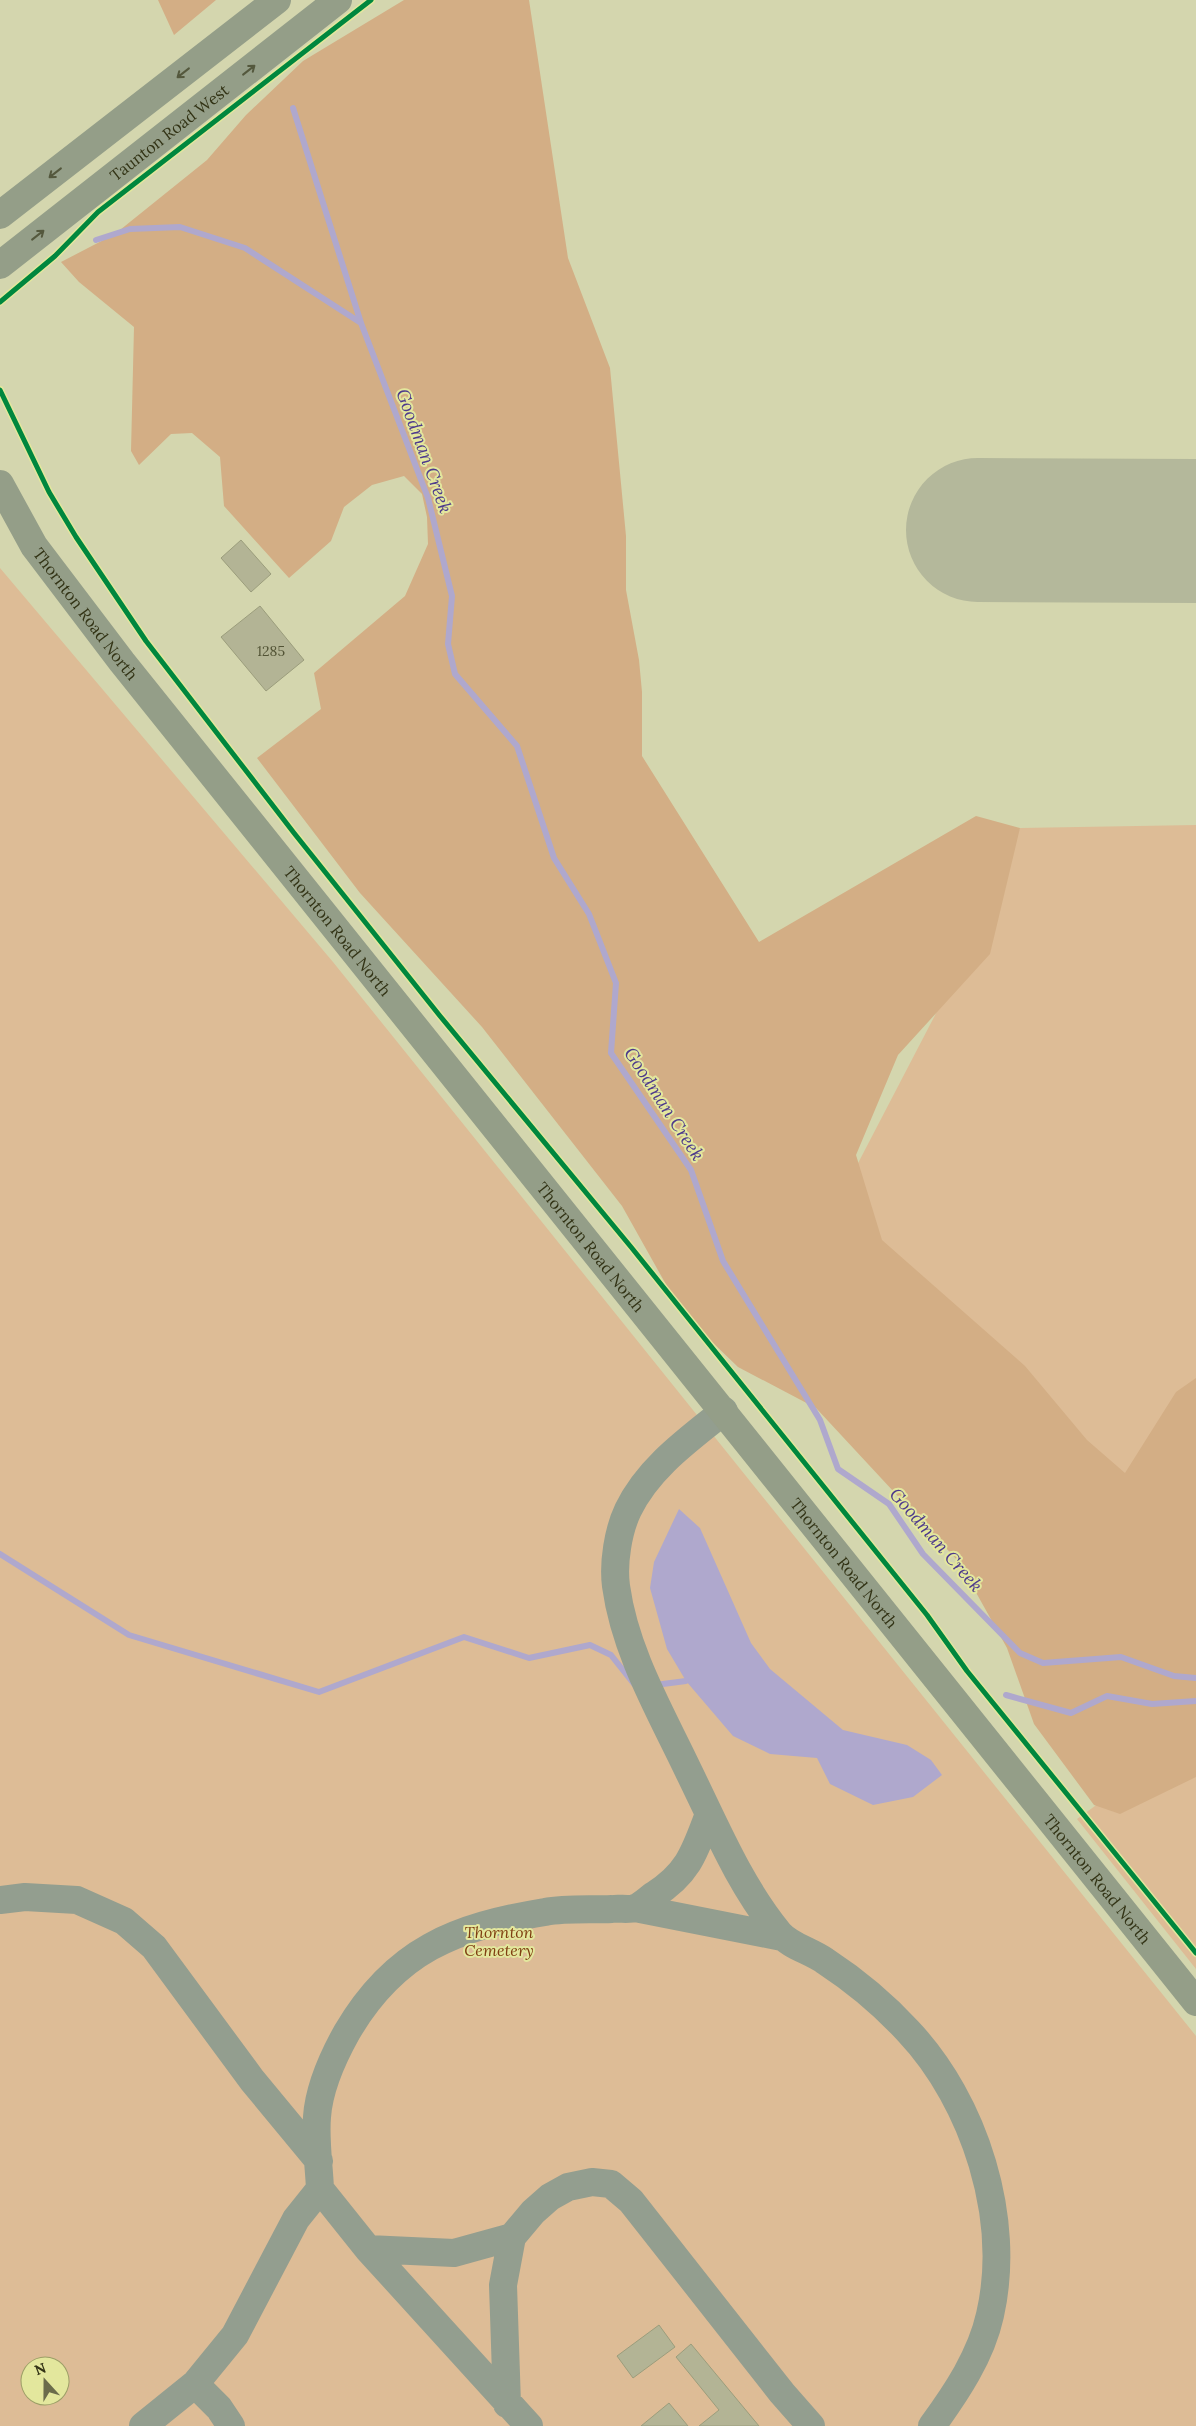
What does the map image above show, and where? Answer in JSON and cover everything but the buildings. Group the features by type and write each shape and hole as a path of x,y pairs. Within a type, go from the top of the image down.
{"main road":[{"path":"0,215 277,0"},
{"name":"Taunton Road West","path":"0,265 338,0"},
{"name":"Thornton Road North","path":"0,484 34,546 122,662 1196,2002"}],"lane":[{"path":"724,1411 673,1452 649,1478 628,1510 618,1547 615,1583 623,1622 641,1672 736,1872 782,1937"},
{"path":"635,1908 670,1885 684,1871 693,1857 709,1814"},
{"path":"0,1900 25,1898 78,1900 124,1921 154,1948 252,2080 319,2161"},
{"path":"529,2426 368,2249 320,2189 317,2116 332,2059 360,2010 402,1965 429,1946 458,1933 500,1921 547,1911 635,1908 782,1937 825,1961 870,1996 908,2031 934,2063 956,2098 979,2153 993,2204 998,2261 990,2317 969,2370 932,2426"},
{"path":"508,2404 503,2285 512,2237 533,2212 550,2197 568,2187 592,2182 611,2184 631,2201 811,2426"},
{"path":"143,2426 195,2384 235,2335 296,2219 320,2189"},
{"path":"368,2249 454,2252 512,2237"},
{"path":"195,2384 219,2408 231,2426"}],"green space":[{"name":"Thornton Cemetery","path":"0,568 333,962 1196,2036 1196,2426 0,2426"},
{"path":"1196,825 1196,1608 842,1194 971,946 1020,828"},
{"path":"1196,1733 1196,1969 1077,1819"}],"shaded area":[{"path":"158,0 216,0 174,35"},
{"path":"404,0 529,0 568,258 610,368 626,536 626,590 639,660 642,692 642,756 759,942 976,816 1020,828 990,954 898,1055 856,1155 882,1240 1025,1366 1087,1440 1125,1473 1176,1392 1196,1378 1196,1777 1120,1814 1094,1805 1034,1724 1007,1648 959,1562 816,1408 738,1367 682,1313 622,1206 482,1027 360,893 257,758 321,709 314,673 405,596 428,544 427,517 422,494 404,476 372,485 344,507 331,541 289,578 224,506 220,457 192,433 171,434 139,465 131,451 134,327 79,282 61,262 115,234 207,160 246,115 303,61"},
{"path":"679,1509 700,1528 751,1643 770,1669 843,1730 907,1745 931,1760 942,1775 913,1797 873,1805 830,1784 817,1758 770,1754 733,1736 686,1681 667,1649 650,1588 654,1562"}],"waterway":[{"name":"Goodman Creek","path":"293,108 361,323 428,498 452,596 448,644 455,674 517,746 554,858 589,914 616,983 611,1053 691,1170 723,1261 820,1420 838,1469 889,1504 923,1554 1020,1653 1043,1663 1121,1657 1174,1676 1196,1678"},
{"path":"96,240 130,229 180,227 245,248 361,323"},
{"path":"0,1554 129,1635 319,1692 464,1637 529,1658 590,1645 611,1655 634,1684"},
{"path":"655,1685 686,1681"},
{"path":"1006,1695 1071,1713 1107,1696 1152,1704 1196,1701"}],"runway":[{"path":"978,530 1196,531"}],"cycle path":[{"path":"0,302 55,256 98,212 371,0"},
{"path":"0,390 49,492 76,537 146,641 294,833 440,1016 631,1247 927,1615 967,1671 1196,1953"}]}
